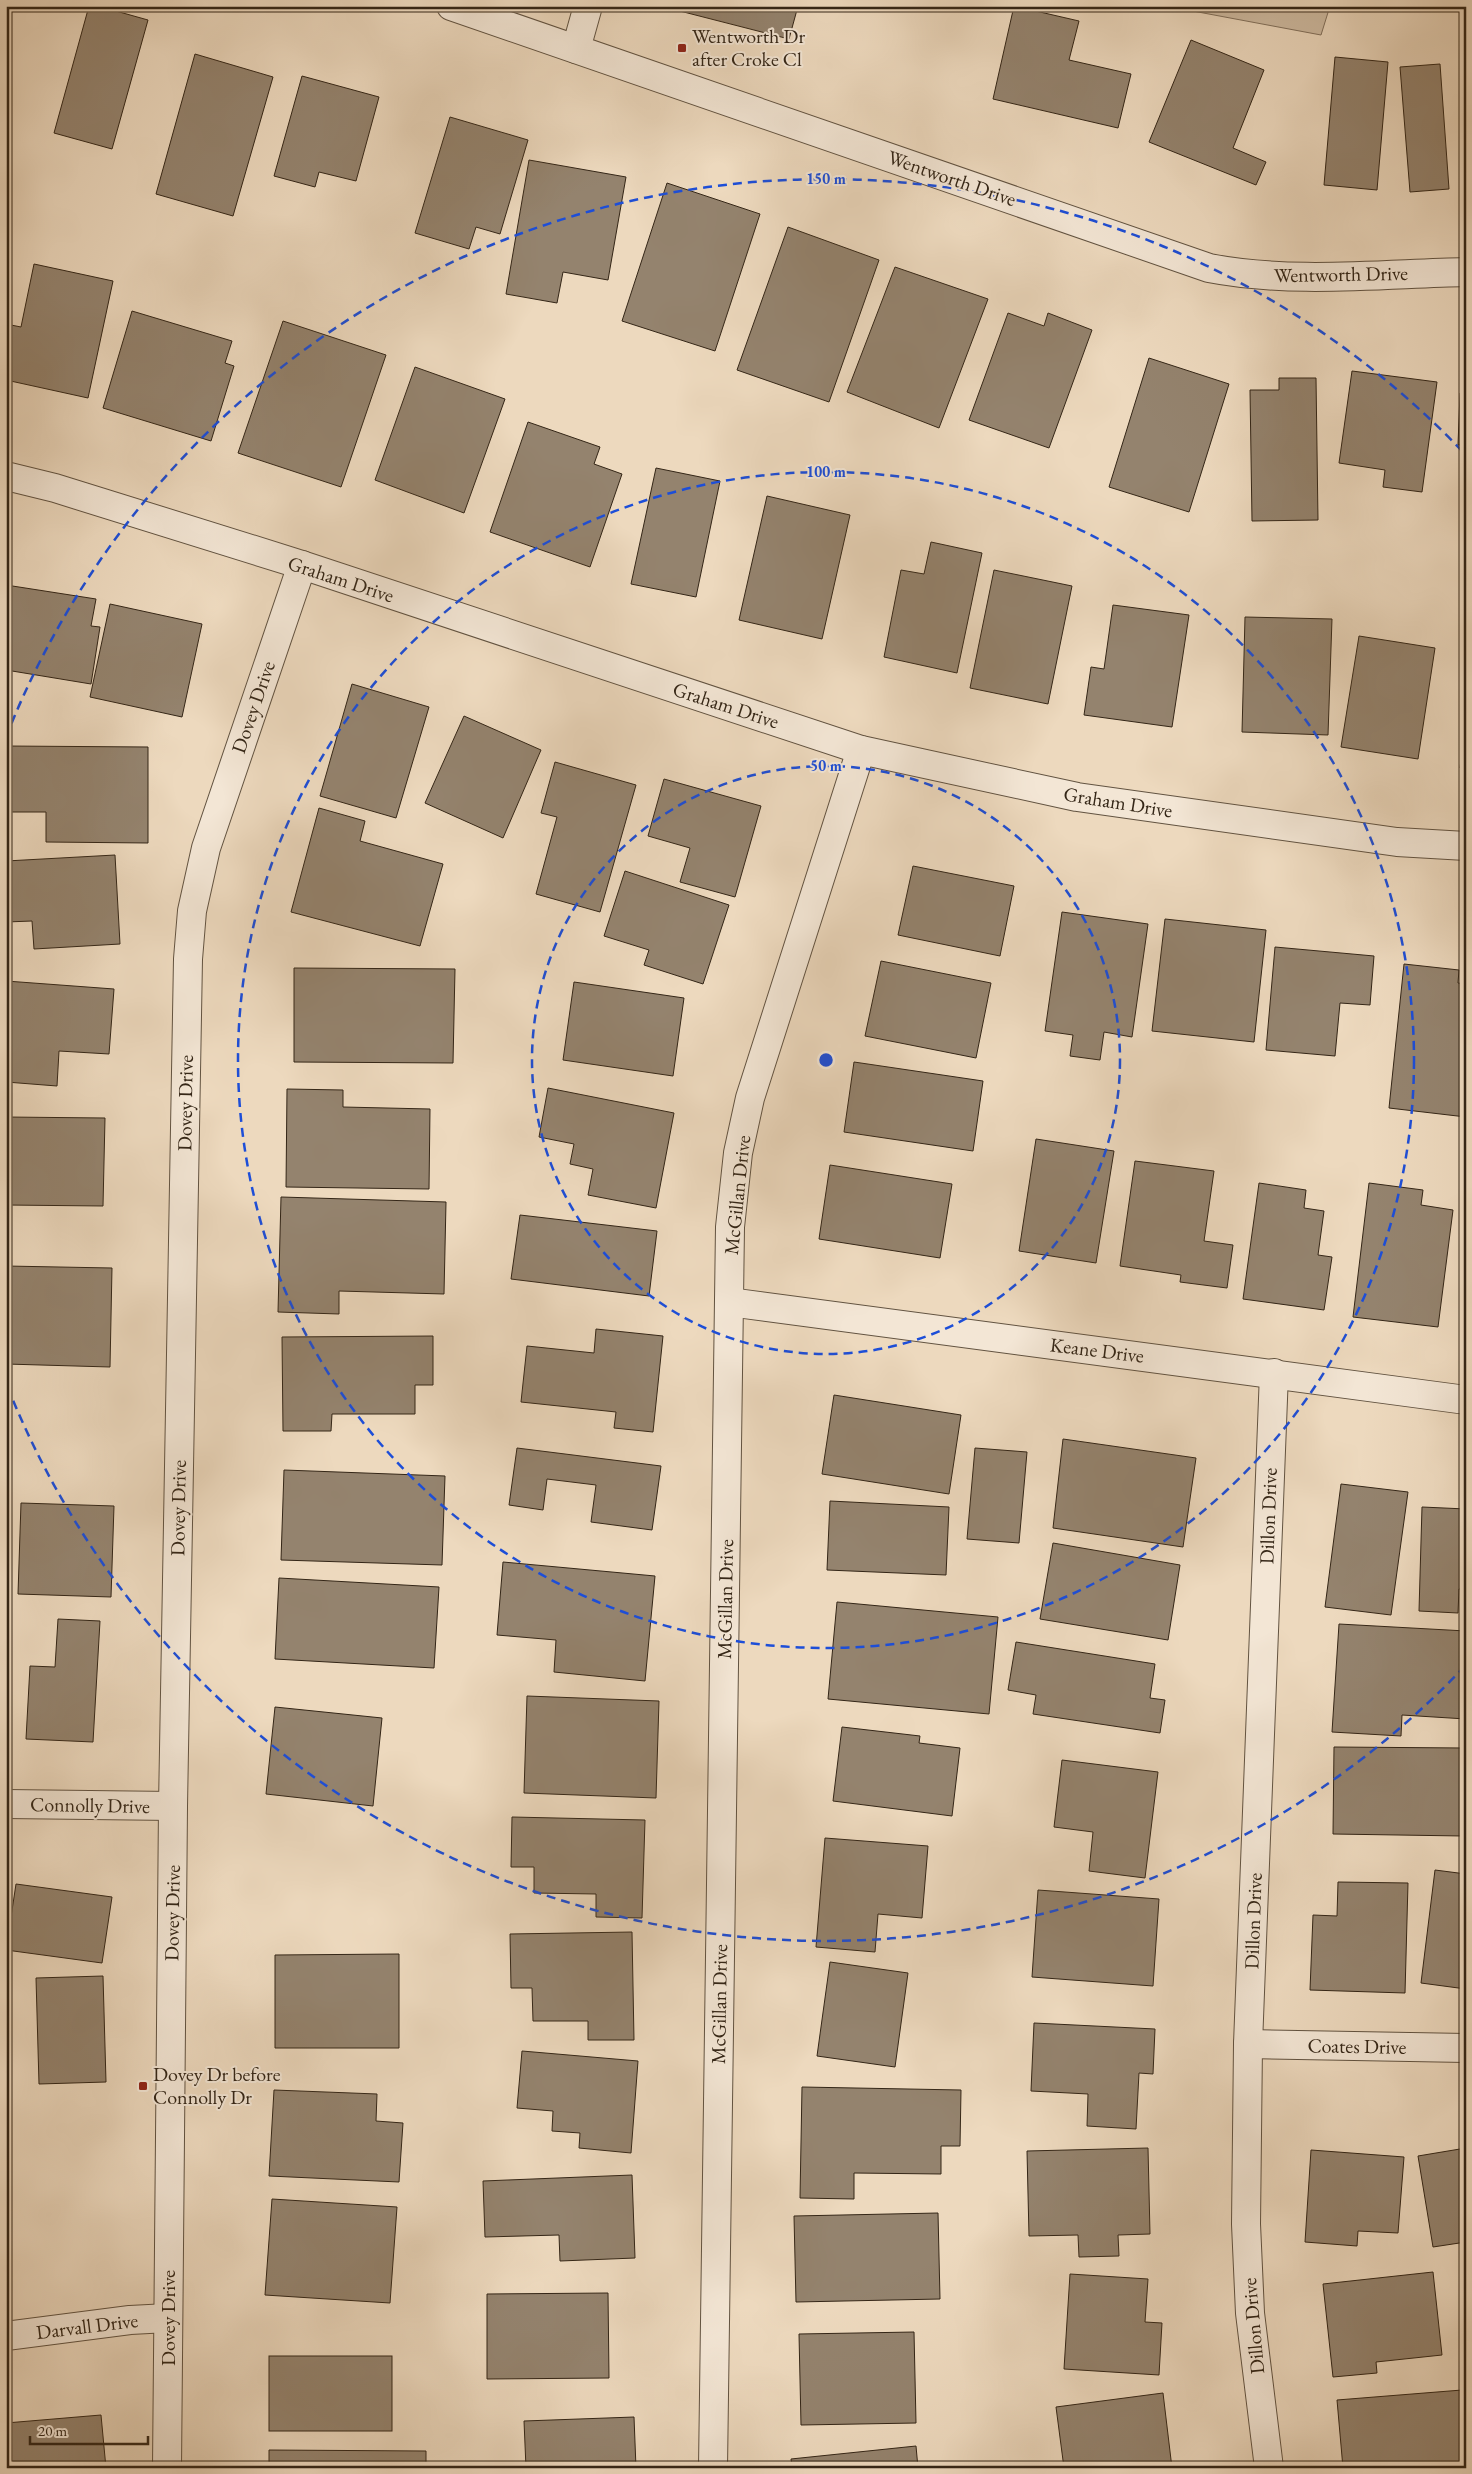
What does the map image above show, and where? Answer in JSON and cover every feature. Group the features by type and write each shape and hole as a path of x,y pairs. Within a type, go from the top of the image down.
{"street":[{"name":"Wentworth Drive","path":"451,6 1209,268 1244,275 1281,277 1466,272"},
{"path":"576,49 588,6"},
{"name":"Graham Drive","path":"6,476 55,488 302,565 861,750 1077,797 1397,842 1466,846"},
{"name":"Dovey Drive","path":"167,2468 173,1806 188,960 192,911 206,848 302,565"},
{"name":"McGillan Drive","path":"713,2468 730,1227 738,1153 750,1098 861,750"},
{"name":"Keane Drive","path":"729,1302 1466,1400"},
{"name":"Dillon Drive","path":"1269,2468 1250,2313 1246,2224 1248,2044 1274,1373"},
{"name":"Connolly Drive","path":"6,1804 173,1806"},
{"name":"Coates Drive","path":"1248,2044 1466,2048"},
{"name":"Darvall Drive","path":"6,2336 130,2320 168,2318"}],"shaded area":[{"path":"1166,6 1330,6 1321,35"}],"building":[{"path":"6,6 11,6 6,34"},
{"path":"89,6 98,6 148,20 112,149 54,133"},
{"path":"672,6 798,6 789,39 672,9"},
{"path":"1014,6 1079,21 1069,60 1131,74 1118,128 993,99"},
{"path":"1191,40 1264,70 1233,148 1266,162 1256,185 1149,142"},
{"path":"195,54 273,77 233,216 156,194"},
{"path":"1335,57 1388,62 1377,190 1324,185"},
{"path":"1440,64 1449,189 1410,192 1400,67"},
{"path":"302,76 379,97 356,181 319,172 315,187 274,176"},
{"path":"450,117 528,140 500,234 476,227 469,249 415,233"},
{"path":"529,160 626,177 608,280 563,272 557,303 506,294"},
{"path":"667,183 760,214 715,351 622,321"},
{"path":"788,227 879,260 829,402 737,370"},
{"path":"34,264 113,281 88,398 6,380 6,324 21,327"},
{"path":"895,267 988,299 939,428 847,392"},
{"path":"132,311 232,341 225,363 234,366 211,441 103,408"},
{"path":"1008,313 1044,326 1048,313 1092,330 1049,448 969,420"},
{"path":"283,321 386,355 341,487 238,453"},
{"path":"1149,358 1229,384 1189,512 1109,487"},
{"path":"415,367 505,399 464,513 375,480"},
{"path":"1352,371 1437,382 1422,492 1383,487 1385,470 1339,463"},
{"path":"1279,378 1316,378 1318,520 1252,521 1250,390 1279,390"},
{"path":"1460,393 1466,393 1466,445 1458,445"},
{"path":"528,422 600,447 594,464 622,474 590,567 490,532"},
{"path":"656,468 720,481 696,597 631,584"},
{"path":"767,496 850,515 822,639 739,620"},
{"path":"931,542 982,553 957,673 884,657 901,570 924,574"},
{"path":"994,570 1072,586 1048,704 970,688"},
{"path":"6,585 96,599 91,626 100,627 91,684 6,670"},
{"path":"110,604 202,624 182,717 90,697"},
{"path":"1113,605 1189,615 1172,727 1084,715 1091,667 1104,669"},
{"path":"1245,617 1332,619 1328,735 1242,732"},
{"path":"1359,636 1435,648 1418,759 1341,747"},
{"path":"352,684 429,707 396,818 320,796"},
{"path":"1466,715 1466,769 1460,768"},
{"path":"464,716 541,750 503,838 425,803"},
{"path":"7,746 148,747 148,843 46,842 46,812 6,812"},
{"path":"555,762 636,785 600,912 536,894 557,817 541,813"},
{"path":"664,779 761,806 735,897 680,882 690,848 648,836"},
{"path":"319,808 365,821 360,841 443,864 420,946 291,912"},
{"path":"115,855 120,944 34,949 32,921 6,922 6,861"},
{"path":"913,866 1014,886 1000,956 898,935"},
{"path":"625,871 729,905 703,984 644,965 649,950 604,936"},
{"path":"1062,912 1148,924 1132,1037 1104,1032 1100,1060 1070,1056 1073,1035 1045,1031"},
{"path":"1165,919 1266,930 1254,1042 1152,1031"},
{"path":"1275,947 1374,956 1370,1005 1340,1003 1335,1056 1266,1050"},
{"path":"881,961 991,983 976,1058 865,1036"},
{"path":"1404,964 1459,970 1458,983 1466,984 1466,1117 1389,1108"},
{"path":"294,968 455,969 453,1063 294,1062"},
{"path":"6,981 114,989 109,1054 59,1051 57,1086 6,1082"},
{"path":"574,982 684,998 673,1076 563,1060"},
{"path":"854,1062 983,1081 973,1151 844,1132"},
{"path":"548,1088 674,1113 656,1208 588,1195 593,1169 570,1164 574,1144 539,1137"},
{"path":"287,1089 343,1090 343,1107 430,1109 429,1189 286,1187"},
{"path":"6,1117 105,1118 103,1206 6,1205"},
{"path":"1036,1139 1114,1151 1096,1263 1019,1251"},
{"path":"1135,1161 1214,1171 1204,1241 1233,1245 1227,1288 1180,1282 1181,1275 1120,1266"},
{"path":"830,1165 952,1184 940,1258 819,1239"},
{"path":"1259,1183 1306,1190 1304,1208 1324,1211 1318,1255 1332,1257 1324,1310 1243,1299"},
{"path":"1369,1183 1423,1190 1421,1205 1453,1210 1438,1327 1353,1317"},
{"path":"281,1197 446,1202 444,1294 339,1291 339,1314 278,1312"},
{"path":"520,1215 657,1231 649,1296 511,1279"},
{"path":"6,1266 112,1268 110,1367 6,1364"},
{"path":"596,1329 663,1336 653,1432 614,1428 616,1412 521,1402 527,1346 594,1353"},
{"path":"433,1336 433,1385 415,1385 415,1414 332,1414 331,1431 283,1431 282,1337"},
{"path":"834,1395 961,1415 949,1494 822,1474"},
{"path":"1063,1439 1196,1458 1183,1547 1053,1528"},
{"path":"517,1448 661,1466 652,1530 591,1522 596,1485 547,1479 543,1510 509,1505"},
{"path":"975,1448 1027,1452 1019,1543 967,1539"},
{"path":"284,1470 445,1476 442,1565 281,1560"},
{"path":"1341,1484 1408,1492 1391,1615 1325,1607"},
{"path":"830,1501 949,1507 946,1575 827,1570"},
{"path":"21,1503 114,1506 111,1597 18,1594"},
{"path":"1422,1507 1466,1509 1466,1589 1459,1589 1458,1613 1419,1611"},
{"path":"1053,1543 1180,1565 1168,1640 1040,1619"},
{"path":"503,1562 655,1576 645,1681 554,1672 556,1640 497,1635"},
{"path":"279,1578 439,1587 434,1668 275,1659"},
{"path":"837,1602 998,1617 989,1714 828,1699"},
{"path":"58,1619 100,1621 93,1742 26,1739 30,1666 55,1667"},
{"path":"1339,1624 1466,1631 1466,1719 1402,1715 1401,1736 1332,1732"},
{"path":"1016,1642 1155,1664 1150,1698 1165,1700 1160,1733 1033,1714 1036,1695 1008,1690"},
{"path":"527,1696 659,1701 656,1798 524,1793"},
{"path":"275,1707 382,1718 373,1806 266,1794"},
{"path":"842,1727 920,1736 919,1743 960,1748 952,1816 833,1801"},
{"path":"1334,1747 1464,1748 1463,1836 1333,1834"},
{"path":"1062,1760 1158,1772 1145,1878 1089,1871 1093,1832 1054,1827"},
{"path":"512,1817 645,1820 642,1918 596,1917 596,1894 534,1893 534,1867 511,1867"},
{"path":"825,1838 928,1846 922,1918 878,1914 875,1952 816,1947"},
{"path":"1435,1870 1466,1874 1466,1989 1421,1983"},
{"path":"1338,1882 1408,1883 1405,1993 1310,1990 1313,1915 1337,1916"},
{"path":"16,1884 112,1897 102,1963 6,1950"},
{"path":"1038,1890 1159,1899 1153,1986 1032,1977"},
{"path":"632,1932 634,2040 588,2040 588,2021 533,2021 532,1988 511,1988 510,1934"},
{"path":"399,1954 399,2048 275,2048 275,1955"},
{"path":"830,1962 908,1973 895,2067 817,2056"},
{"path":"103,1976 106,2082 39,2084 36,1978"},
{"path":"1034,2023 1155,2029 1153,2074 1139,2073 1136,2129 1087,2126 1088,2094 1031,2091"},
{"path":"522,2051 638,2061 631,2153 579,2148 580,2133 552,2131 553,2111 517,2108"},
{"path":"802,2087 961,2090 960,2146 941,2146 941,2174 854,2173 854,2199 800,2198"},
{"path":"274,2090 377,2094 376,2121 403,2123 399,2182 269,2176"},
{"path":"1148,2148 1150,2234 1118,2235 1119,2256 1079,2257 1078,2235 1029,2236 1027,2151"},
{"path":"1466,2148 1466,2242 1433,2247 1418,2156"},
{"path":"1311,2150 1404,2157 1398,2233 1358,2231 1357,2246 1305,2242"},
{"path":"632,2175 635,2258 560,2261 559,2235 485,2237 483,2181"},
{"path":"272,2199 397,2207 390,2303 265,2295"},
{"path":"938,2213 940,2299 796,2302 794,2216"},
{"path":"1433,2272 1442,2355 1376,2362 1377,2373 1333,2377 1323,2284"},
{"path":"1070,2274 1148,2279 1145,2322 1162,2323 1159,2375 1064,2369"},
{"path":"608,2293 609,2378 487,2379 487,2294"},
{"path":"914,2332 916,2423 801,2425 799,2334"},
{"path":"269,2356 392,2356 392,2431 269,2431"},
{"path":"1462,2390 1466,2468 1343,2468 1337,2400"},
{"path":"1163,2393 1172,2468 1064,2468 1056,2407"},
{"path":"101,2415 106,2468 6,2468 6,2423"},
{"path":"634,2417 636,2468 526,2468 524,2421"},
{"path":"916,2446 918,2468 792,2468 791,2459"},
{"path":"269,2450 426,2451 426,2468 269,2468"}],"place":[{"name":"Wentworth Dr after Croke Cl","path":"682,48"},
{"name":"Dovey Dr before Connolly Dr","path":"143,2086"}]}
